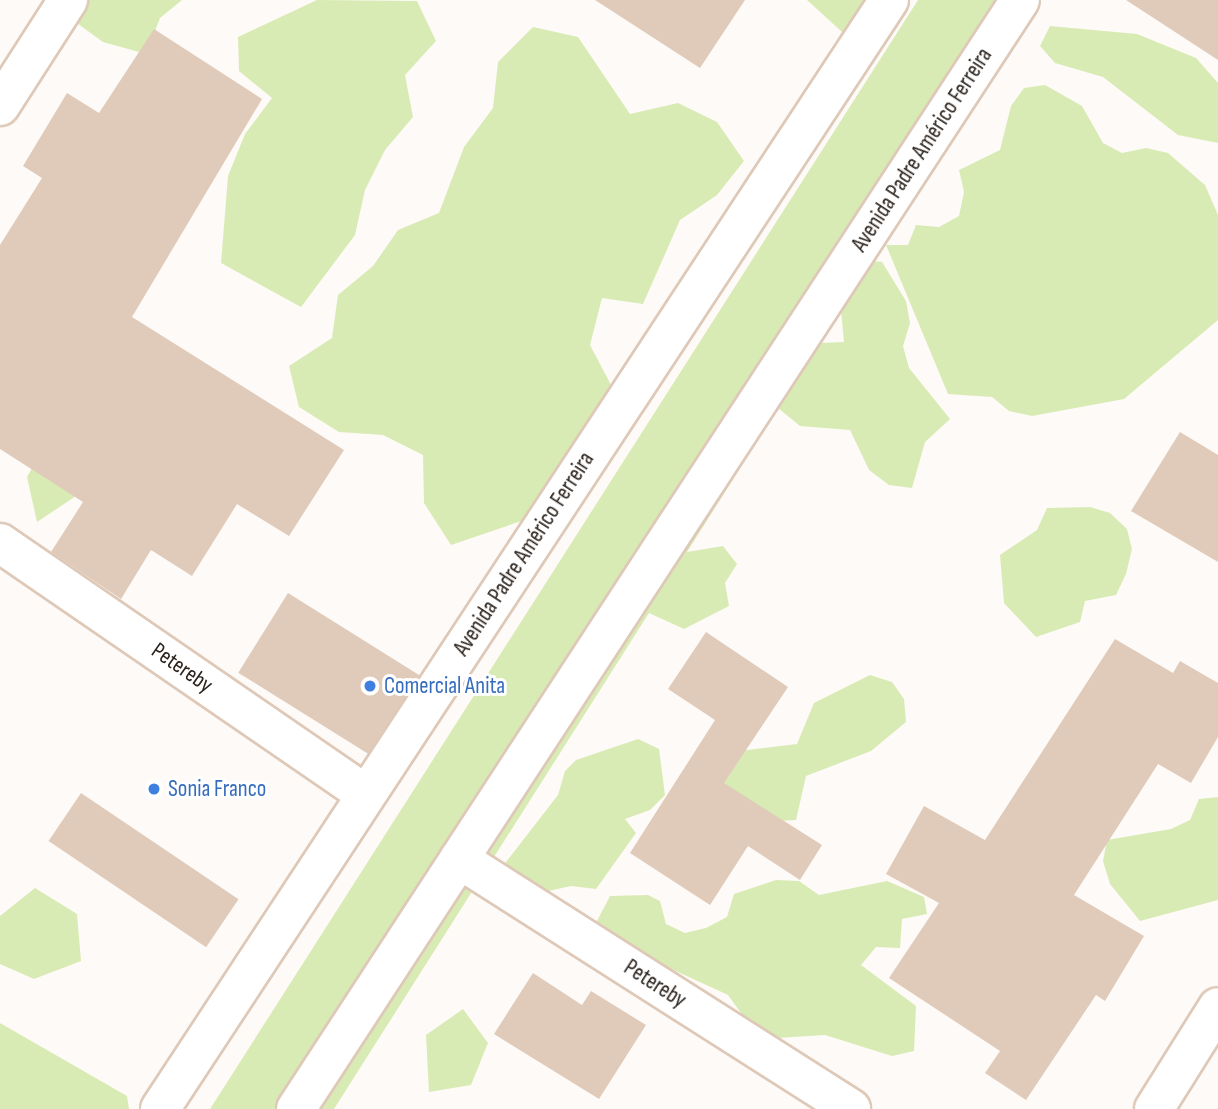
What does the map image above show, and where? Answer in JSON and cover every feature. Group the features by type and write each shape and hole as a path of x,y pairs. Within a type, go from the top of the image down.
{"street":[{"path":"0,106 68,0"},
{"name":"Avenida Padre Américo Ferreira","path":"160,1109 889,0"},
{"name":"Avenida Padre Américo Ferreira","path":"296,1109 1020,0"},
{"name":"Petereby","path":"0,543 365,794"},
{"name":"Petereby","path":"460,859 851,1109"},
{"path":"1154,1109 1218,1007"}],"green space":[{"path":"45,0 182,0 160,18 146,54 103,42"},
{"path":"317,0 417,1 436,41 405,75 413,117 385,150 365,190 355,235 301,307 221,263 228,176 245,134 272,98 239,71 238,37"},
{"path":"807,0 887,0 880,12 842,32"},
{"path":"918,0 1037,0 872,261 882,262 906,301 910,323 903,346 909,368 950,419 925,442 912,488 889,485 869,470 850,430 800,426 778,408 687,552 723,546 737,564 725,583 729,606 684,629 649,613 334,1109 210,1109","holes":["841,310 844,342 820,343"]},
{"path":"1050,26 1137,34 1196,58 1218,83 1218,143 1178,135 1103,77 1055,63 1040,46"},
{"path":"533,27 578,37 630,114 678,103 717,122 744,161 717,195 680,220 643,304 602,298 590,345 611,385 603,426 548,512 451,545 424,503 423,455 383,435 339,432 299,407 289,366 332,338 338,295 373,266 398,230 439,213 464,147 493,108 498,62"},
{"path":"1045,85 1082,106 1103,143 1122,153 1146,148 1168,153 1205,185 1218,215 1218,320 1124,399 1032,416 1009,411 992,397 948,394 886,245 908,245 916,225 939,227 959,216 964,192 959,170 1000,150 1011,106 1024,88"},
{"path":"49,437 76,496 37,522 27,477"},
{"path":"1090,507 1110,513 1127,529 1132,549 1126,574 1116,595 1085,601 1080,622 1036,637 1004,603 1000,555 1037,530 1047,508"},
{"path":"870,675 892,682 904,699 906,722 871,751 806,776 796,820 747,823 704,755 797,744 814,703"},
{"path":"638,739 659,749 665,795 650,810 625,819 636,833 596,889 571,886 526,896 499,871 558,795 565,771 576,760"},
{"path":"1218,797 1218,900 1140,921 1110,884 1103,861 1107,840 1171,829 1190,820 1199,799"},
{"path":"776,880 799,881 819,895 887,881 924,897 927,914 902,919 900,948 876,947 861,965 916,1006 914,1051 892,1056 825,1035 777,1038 754,1031 728,995 628,949 596,923 610,896 648,895 660,901 666,924 685,933 706,928 727,917 734,894"},
{"path":"35,888 77,914 81,961 34,979 0,964 0,916"},
{"path":"463,1009 488,1043 471,1085 429,1092 426,1035"},
{"path":"0,1023 127,1096 129,1109 0,1109"}],"building":[{"path":"595,0 745,0 700,68"},
{"path":"1126,0 1218,0 1218,60"},
{"path":"154,29 262,99 132,317 344,450 289,536 237,504 192,576 151,550 121,599 51,552 83,502 0,449 0,245 42,178 23,166 67,93 99,113"},
{"path":"1180,432 1218,455 1218,562 1131,511"},
{"path":"288,593 419,675 370,755 238,673"},
{"path":"706,632 788,687 724,783 822,845 800,880 748,846 710,905 630,853 715,720 668,689"},
{"path":"1115,639 1173,673 1180,661 1218,683 1218,737 1191,783 1158,764 1074,895 1144,936 1105,1001 1096,995 1026,1100 985,1073 1000,1051 889,978 939,903 886,874 924,806 985,840"},
{"path":"81,793 239,899 206,947 49,841"},
{"path":"533,973 582,1005 591,991 646,1025 599,1099 494,1034"}],"place":[{"name":"Comercial Anita","path":"370,686"},
{"name":"Sonia Franco","path":"154,789"}]}
